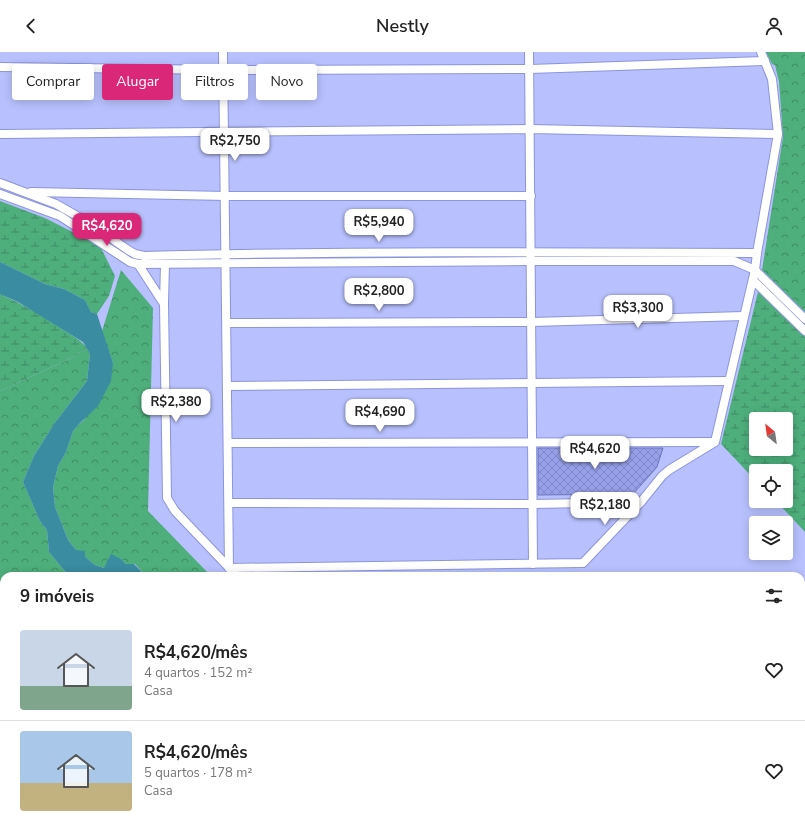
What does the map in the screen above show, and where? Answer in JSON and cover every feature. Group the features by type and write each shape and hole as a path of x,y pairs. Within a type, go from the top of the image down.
{"street":[{"path":"223,52 224,64"},
{"path":"529,52 534,564"},
{"path":"229,568 583,563 641,502 662,476 714,442 753,280 778,134 772,79 761,52"},
{"path":"248,70 530,70 765,62"},
{"path":"0,67 181,69"},
{"path":"224,100 229,568"},
{"path":"0,134 530,129 778,134"},
{"path":"0,183 56,204 91,224 135,254 144,256 531,252 757,253"},
{"path":"24,192 226,196 531,196"},
{"path":"0,194 60,216 130,262 138,264 734,261 755,270 805,319"},
{"path":"138,264 164,304"},
{"path":"165,264 164,304 167,498 175,511 233,572"},
{"path":"753,280 805,331"},
{"path":"227,323 532,322 744,316"},
{"path":"227,386 729,381"},
{"path":"228,443 714,442"},
{"path":"229,503 533,504 641,502"}],"green space":[{"path":"766,52 805,52 805,312 762,270 783,137 779,82 775,65 772,64"},
{"path":"0,201 45,218 100,246 115,276 109,296 97,314 91,312 85,300 64,289 45,284 0,262"},
{"path":"121,270 153,308 148,511 207,572 142,572 135,564 126,564 121,559 104,568 95,565 76,550 68,540 55,507 53,487 58,466 66,452 73,431 84,420 113,363 102,331"},
{"path":"758,292 805,337 805,532 793,519 793,516 790,516 783,508 793,508 793,464 749,464 749,474 721,444"},
{"path":"0,294 17,302 77,338 87,348 71,358 0,391"},
{"path":"87,348 90,354 87,381 54,424 34,456 23,482 40,521 47,530 49,552 66,572 0,572 0,391 71,358"}],"water":[{"path":"0,262 45,284 64,289 85,300 91,312 97,314 113,363 111,381 98,406 73,431 66,452 58,466 53,487 55,507 68,540 76,550 85,551 85,557 95,565 104,568 111,554 121,559 126,564 134,564 142,572 66,572 49,552 47,530 40,521 23,482 34,456 54,424 87,381 90,354 83,342 18,302 0,294"}],"building":[{"path":"538,448 663,448 657,467 633,494 538,495"}]}
